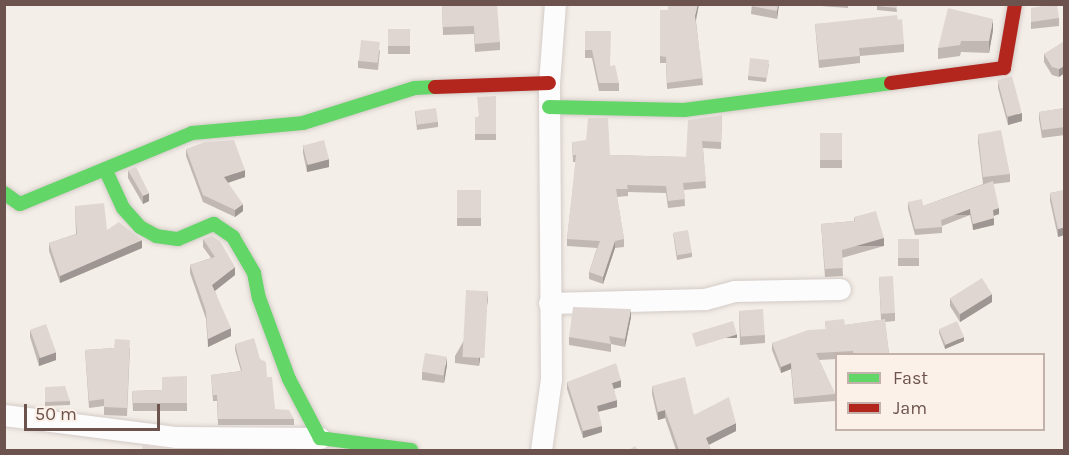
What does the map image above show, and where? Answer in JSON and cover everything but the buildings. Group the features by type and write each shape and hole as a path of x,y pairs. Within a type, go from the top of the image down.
{"street":[{"path":"541,450 551,380 549,83 555,4"},
{"path":"549,106 684,110 1004,68 1015,4"},
{"path":"10,204 106,171 163,142 192,133 303,123 415,88 549,83"},
{"path":"106,171 123,208 140,228 156,236 178,239 214,224 233,237 254,273 259,298 285,369 320,438"},
{"path":"549,303 705,299 735,291 840,289"},
{"path":"4,415 175,437 320,438 411,450"}],"traffic: fast":[{"path":"549,107 684,110 891,83"},
{"path":"4,193 20,204 192,133 303,123 415,88 435,87"},
{"path":"106,171 123,208 140,227 156,236 178,239 214,224 233,237 254,273 259,298 289,379 320,438 411,450"}],"traffic: jam":[{"path":"891,83 1004,68 1015,4"},
{"path":"435,87 549,83"}]}
